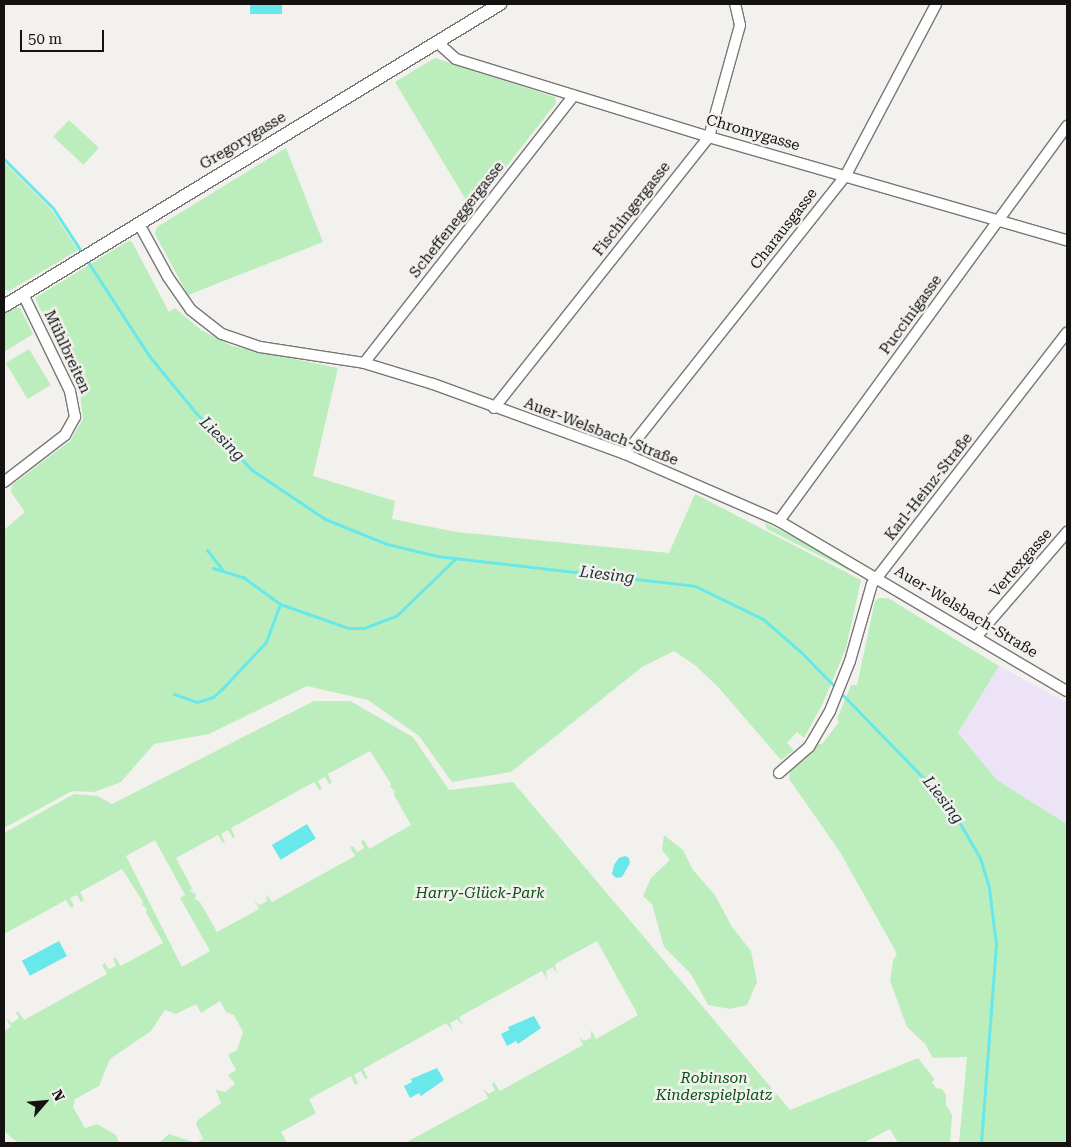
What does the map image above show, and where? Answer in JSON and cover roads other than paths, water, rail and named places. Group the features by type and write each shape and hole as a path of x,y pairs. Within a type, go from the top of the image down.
{"street":[{"name":"Gregorygasse","path":"4,304 500,4"},
{"name":"Fischingergasse","path":"494,408 709,136 740,24 735,4"},
{"name":"Charausgasse","path":"625,454 846,175 936,4"},
{"name":"Chromygasse","path":"437,42 456,59 709,136 1067,240"},
{"name":"Scheffeneggergasse","path":"364,363 574,95"},
{"name":"Puccinigasse","path":"779,521 1067,126"},
{"name":"Auer-Welsbach-Straße","path":"139,224 168,277 191,310 222,334 260,347 364,363 433,384 494,408 625,454 779,521 878,576 1067,691"},
{"name":"Mühlbreiten","path":"4,482 65,435 75,417 70,391 23,294"},
{"name":"Karl-Heinz-Straße","path":"778,773 809,747 830,711 846,674 872,584 1067,333"},
{"name":"Vertexgasse","path":"977,636 1067,532"}],"water":[{"path":"250,4 282,4 282,14 250,14"},
{"path":"307,824 316,839 281,860 272,845"},
{"path":"625,856 629,858 630,863 622,877 616,878 612,874 614,865 619,858"},
{"path":"59,941 67,956 30,976 22,961"},
{"path":"534,1016 541,1028 518,1044 516,1041 507,1046 501,1034 509,1030 508,1027"},
{"path":"437,1068 444,1080 421,1096 419,1093 410,1098 404,1086 412,1082 411,1079"}],"waterway":[{"name":"Liesing","path":"4,159 53,208 83,254"},
{"name":"Liesing","path":"86,259 150,357 196,413 252,470 325,519 387,544 437,556 695,586 763,619 801,652 948,803 980,858 989,888 996,944 981,1143"},
{"path":"207,550 222,569"},
{"path":"174,694 197,702 213,697 266,642 280,604 348,628 364,628 396,616 455,559"},
{"path":"213,568 243,577 280,604"}],"park label":[{"name":"Harry-Glück-Park","path":"480,894"},
{"name":"Robinson Kinderspielplatz","path":"714,1086"}]}
